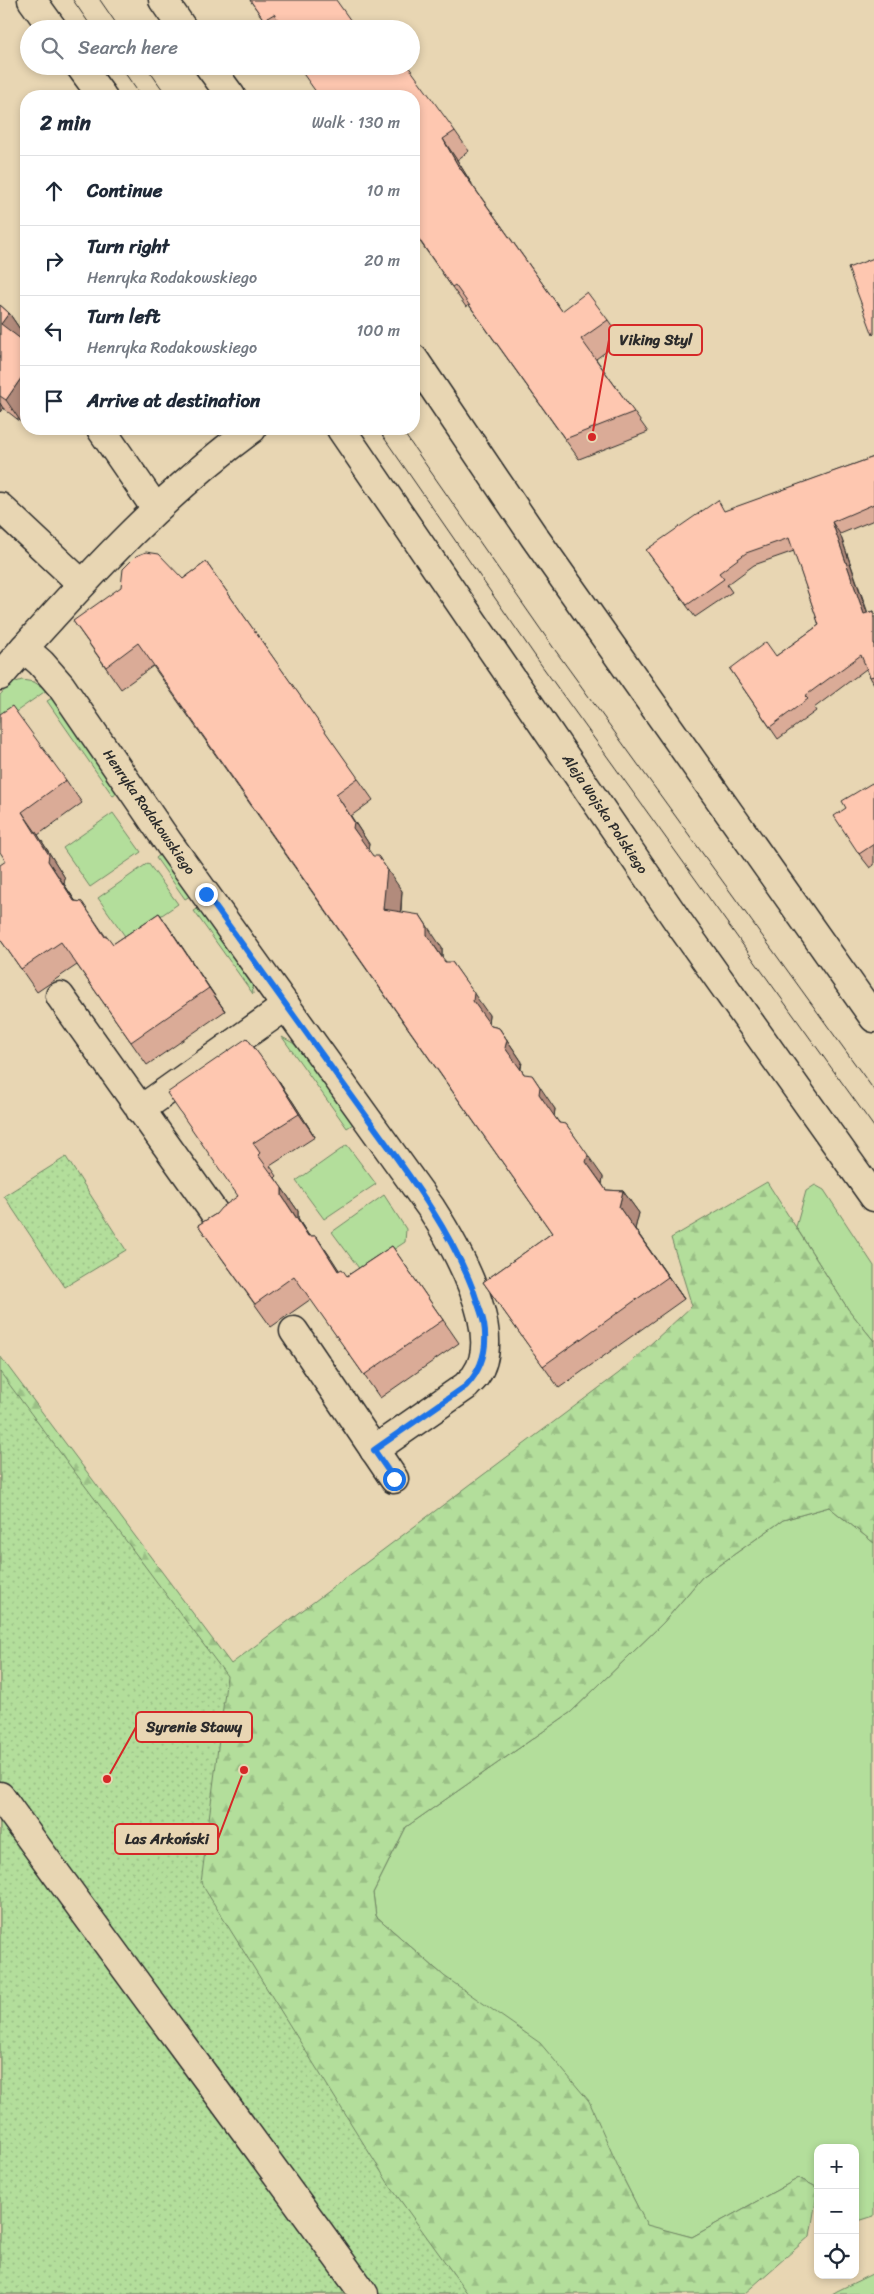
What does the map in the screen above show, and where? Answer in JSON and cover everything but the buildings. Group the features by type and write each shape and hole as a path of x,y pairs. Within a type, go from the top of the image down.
{"street":[{"path":"32,0 46,20"},
{"path":"162,0 176,20"},
{"path":"87,75 98,90"},
{"path":"216,75 227,90"},
{"path":"420,367 535,538 874,1018"},
{"path":"105,435 156,509"},
{"path":"0,676 82,584 156,509 222,451 244,435"},
{"name":"Aleja Wojska Polskiego","path":"345,435 677,920 874,1197"},
{"path":"0,507 82,584"},
{"name":"Henryka Rodakowskiego","path":"24,648 41,663 60,686 168,842 446,1231 464,1264 484,1324 485,1344 477,1374 466,1386 374,1450"},
{"path":"60,996 222,1225"},
{"path":"140,1110 286,1006"},
{"path":"294,1331 394,1479"},
{"path":"0,1796 153,2008 260,2149 364,2294"}],"green space":[{"path":"22,680 34,682 47,690 0,723 0,695 10,684"},
{"path":"52,698 118,793 113,796 47,701"},
{"path":"113,813 141,852 90,887 63,848"},
{"path":"161,854 190,896 185,899 156,858"},
{"path":"148,863 178,904 127,939 98,898"},
{"path":"199,908 252,985 253,994 194,911"},
{"path":"282,1037 293,1043 300,1051 353,1124 347,1128"},
{"path":"347,1145 376,1184 324,1219 296,1181"},
{"path":"66,1157 126,1250 65,1287 4,1196"},
{"path":"767,1182 848,1309 874,1341 874,1543 829,1507 783,1520 702,1577 663,1623 571,1712 406,1827 373,1893 376,1916 444,1976 540,2043 589,2101 624,2180 647,2225 692,2237 799,2178 814,2186 814,2212 810,2236 744,2294 0,2294 0,1356 231,1664 619,1373 692,1306 671,1238"},
{"path":"815,1185 824,1190 874,1266 874,1341 848,1309 796,1227 806,1191"},
{"path":"384,1195 406,1229 405,1242 361,1271 332,1232"},
{"path":"0,1372 227,1676 201,1883 390,2186 468,2294 0,2294"},
{"path":"829,1507 874,1543 874,2216 859,2221 859,2144 814,2144 814,2186 799,2178 692,2237 647,2226 624,2180 444,1976 376,1916 373,1893 406,1827 571,1712 663,1623 702,1577 783,1520"},
{"path":"874,2273 874,2294 832,2294 837,2291"}],"tram line":[{"path":"73,0 87,20"},
{"path":"100,0 114,20"},
{"path":"126,75 137,90"},
{"path":"152,75 163,90"},
{"path":"382,435 542,666 874,1127"},
{"path":"405,435 555,650 874,1090"}],"place":[{"name":"Viking Styl","path":"592,437"},
{"name":"Las Arkoński","path":"244,1770"},
{"name":"Syrenie Stawy","path":"107,1779"}],"route":[{"path":"206,894 431,1208 464,1264 476,1297 484,1324 485,1344 477,1374 466,1386 374,1450 394,1479"}]}
